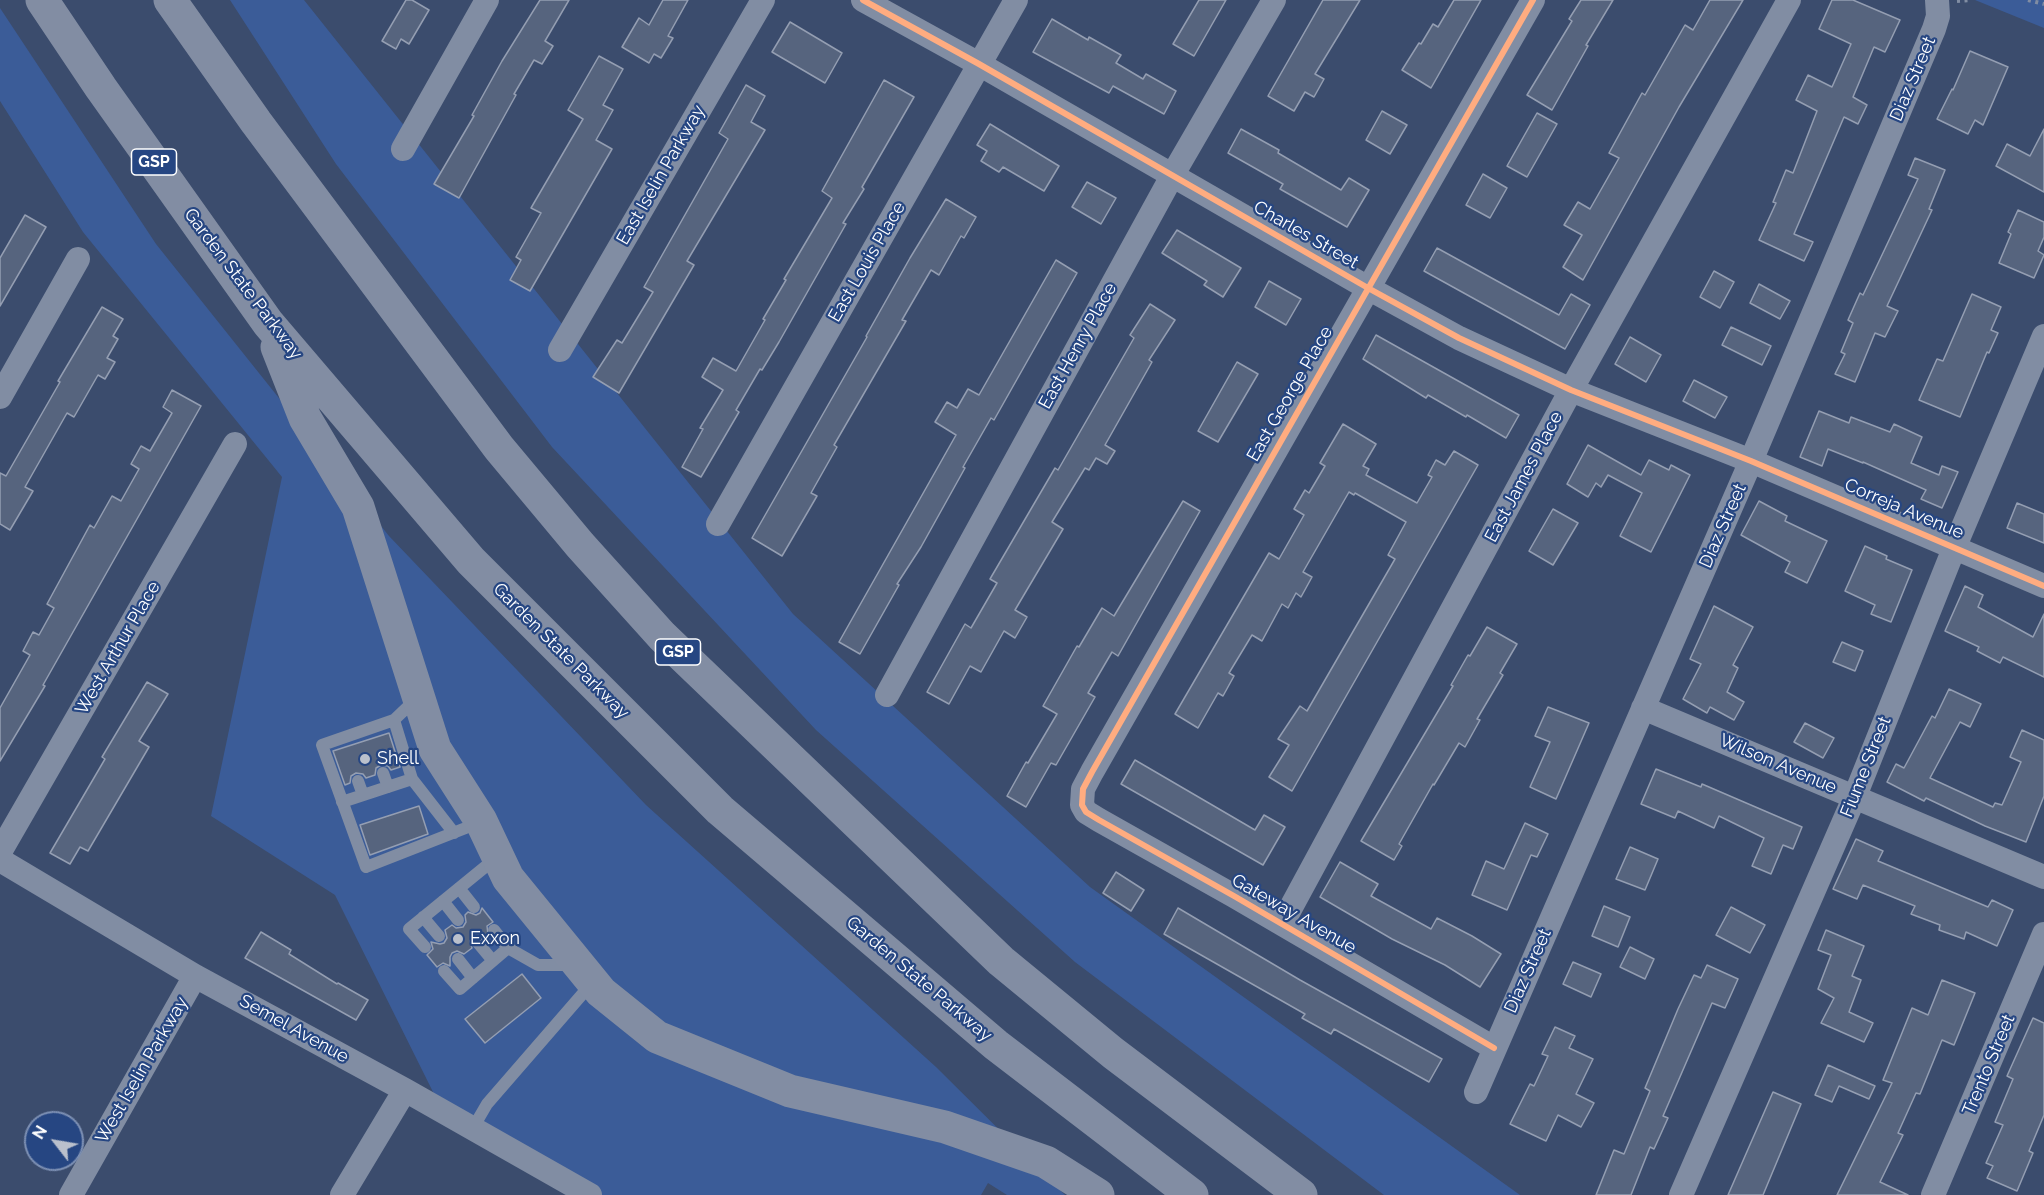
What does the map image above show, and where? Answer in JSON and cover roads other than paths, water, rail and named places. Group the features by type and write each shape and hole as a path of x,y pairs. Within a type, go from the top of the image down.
{"highway":[{"name":"Garden State Parkway","path":"42,0 101,88 268,323 471,561 720,810 996,1045 1192,1195"},
{"name":"GSP","path":"170,0 256,122 500,448 580,545 662,636 1001,961 1121,1060 1301,1195"},
{"path":"268,323 305,418 358,507 417,698 467,827 498,856 507,878 601,992 657,1037 790,1092 945,1127 1046,1162 1098,1195"}],"street":[{"path":"403,149 487,0"},
{"name":"East Iselin Parkway","path":"560,350 763,0"},
{"name":"Charles Street","path":"863,0 1459,338 1571,390 1751,461"},
{"name":"East Louis Place","path":"718,524 1016,0"},
{"name":"East Henry Place","path":"887,695 1172,176 1274,0"},
{"name":"East George Place","path":"1082,805 1083,789 1092,772 1533,0"},
{"name":"East James Place","path":"1282,924 1571,390 1789,0"},
{"name":"Diaz Street","path":"1476,1092 1751,461 1934,29 1938,16 1937,0"},
{"path":"0,397 78,259"},
{"name":"Fiume Street","path":"1681,1195 1855,796 1955,546 2044,336"},
{"name":"West Arthur Place","path":"0,852 235,444"},
{"name":"Correja Avenue","path":"1751,461 1955,546 2044,586"},
{"name":"Wilson Avenue","path":"1643,708 2044,877"},
{"name":"Gateway Avenue","path":"1082,805 1086,812 1099,820 1494,1048"},
{"name":"Semel Avenue","path":"0,860 195,976 405,1090 591,1195"},
{"name":"Trento Street","path":"1933,1195 2044,934"},
{"name":"West Iselin Parkway","path":"71,1195 195,976"},
{"path":"342,1195 405,1090"}],"lane":[{"path":"394,720 412,779 467,827 366,867 322,745 346,742 370,733 394,720 417,698"},
{"path":"383,773 388,787"},
{"path":"342,802 412,779"},
{"path":"358,781 363,795"},
{"path":"425,947 409,929 498,856"},
{"path":"459,888 474,907"},
{"path":"443,901 458,920"},
{"path":"423,918 439,936"},
{"path":"473,1128 486,1104 586,974 538,965 508,948 494,930"},
{"path":"478,943 493,961"},
{"path":"444,970 460,989 508,948"},
{"path":"458,959 473,978"}],"place":[{"name":"Shell","path":"365,759"},
{"name":"Exxon","path":"458,939"}]}
